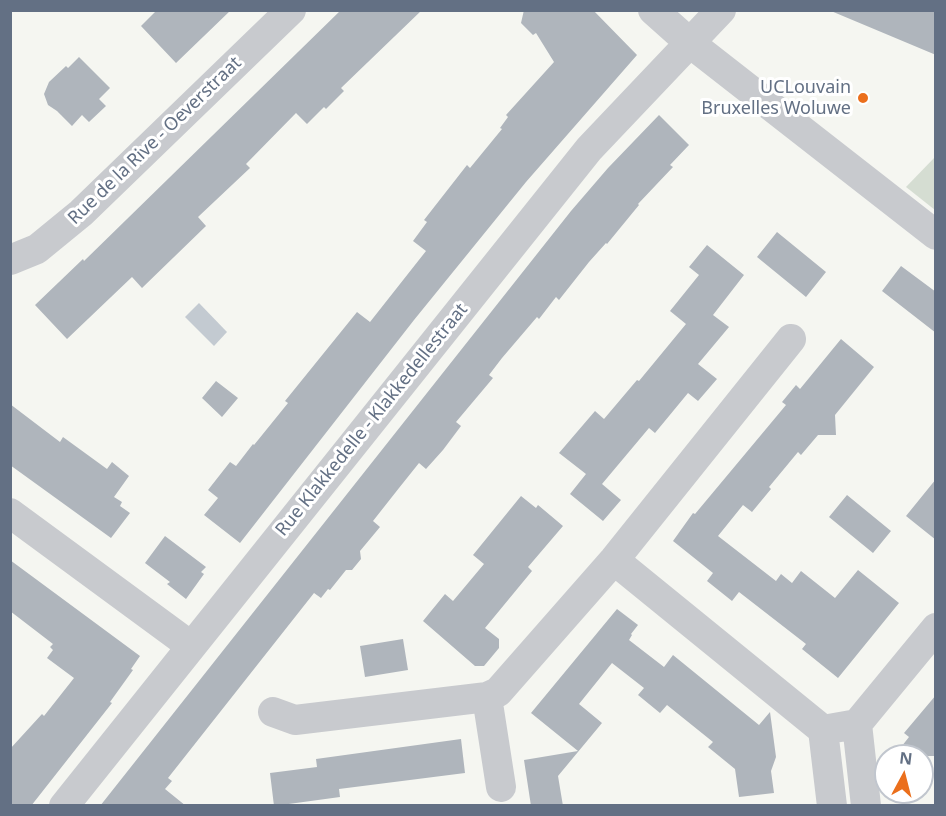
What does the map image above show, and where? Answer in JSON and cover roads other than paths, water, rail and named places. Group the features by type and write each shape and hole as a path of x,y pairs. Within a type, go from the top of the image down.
{"street":[{"name":"Rue de la Rive - Oeverstraat","path":"10,260 37,249 81,213 291,10"},
{"path":"653,10 690,43 936,235"},
{"name":"Rue Klakkedelle - Klakkedellestraat","path":"64,806 589,149 721,10"},
{"path":"273,712 296,720 486,697 498,693 614,560 791,339"},
{"path":"10,513 192,646"},
{"path":"614,560 823,730 832,806"},
{"path":"823,730 857,724 936,628"},
{"path":"486,697 501,787"},
{"path":"857,724 866,806"}],"place":[{"name":"UCLouvain Bruxelles Woluwe","path":"863,98"}]}
